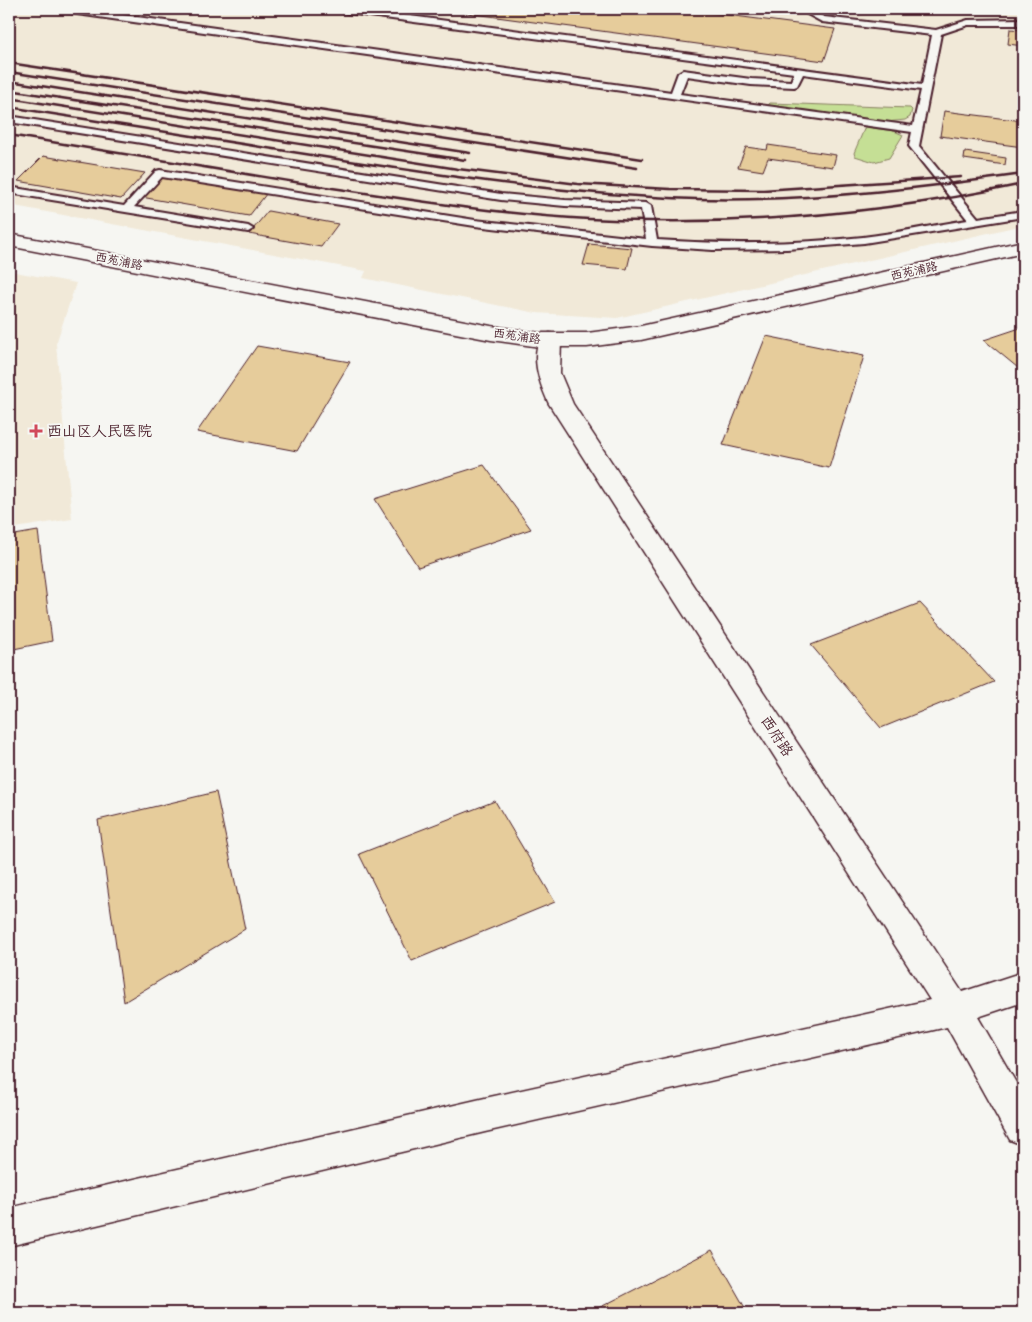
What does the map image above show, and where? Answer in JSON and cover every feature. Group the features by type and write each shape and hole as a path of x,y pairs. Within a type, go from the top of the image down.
{"street":[{"name":"西苑浦路","path":"9,240 481,331 540,340 587,340 641,333 1023,247"},
{"name":"西府路","path":"550,340 546,364 552,384 562,404 955,1010 1023,1128"},
{"path":"9,1227 485,1115 955,1010 1023,987"}],"lane":[{"path":"63,9 917,130"},
{"path":"340,9 926,88"},
{"path":"802,9 822,19 937,34"},
{"path":"976,222 914,146 937,34 948,26 963,22 980,20 1023,22"},
{"path":"675,96 683,73 751,82 794,84 800,71"},
{"path":"9,119 500,197 565,203 646,206 652,243"},
{"path":"127,209 160,173 474,224 713,248 787,246 864,240 1023,214"},
{"path":"9,190 248,229"}],"shaded area":[{"path":"9,9 1023,9 1023,225 617,318 536,313 363,278 366,271 9,205"},
{"name":"西山区人民医院","path":"9,271 76,283 56,344 72,519 9,529"}],"green space":[{"path":"770,103 910,108 912,110 910,117 905,120 887,122 768,105"},
{"path":"865,127 894,131 903,135 889,158 874,162 855,156 854,153"}],"building":[{"path":"437,9 681,9 835,29 824,61"},
{"path":"1010,29 1023,30 1023,46 1008,44"},
{"path":"944,111 1023,121 1023,147 940,136"},
{"path":"768,145 836,155 833,167 768,158 763,171 738,167 746,147 767,150"},
{"path":"965,152 1006,158 1005,165 964,159"},
{"path":"43,156 145,173 121,199 18,181"},
{"path":"161,176 267,193 249,216 141,197"},
{"path":"268,211 338,224 321,247 249,234"},
{"path":"589,244 632,248 627,269 583,265"},
{"path":"1023,327 1023,372 984,340"},
{"path":"766,336 864,356 829,468 723,445"},
{"path":"257,346 350,362 297,451 197,432"},
{"path":"484,465 531,529 418,567 375,499"},
{"path":"38,531 52,641 9,650 9,536"},
{"path":"920,603 994,682 881,728 811,645"},
{"path":"216,792 245,929 124,1002 98,820"},
{"path":"495,801 555,902 412,961 359,854"},
{"path":"712,1250 748,1313 589,1313"}],"railway":[{"path":"9,63 642,159"},
{"path":"9,72 637,168"},
{"path":"9,81 470,153"},
{"path":"9,90 465,160"},
{"path":"9,98 458,169 578,184 670,189 763,190 961,177"},
{"path":"9,107 507,184 648,197 737,199 819,196 941,185 1023,174"},
{"path":"9,135 416,201 520,214 589,219 698,221 807,216 915,203 1023,184"}],"place":[{"name":"西山区人民医院","path":"36,431"}]}
